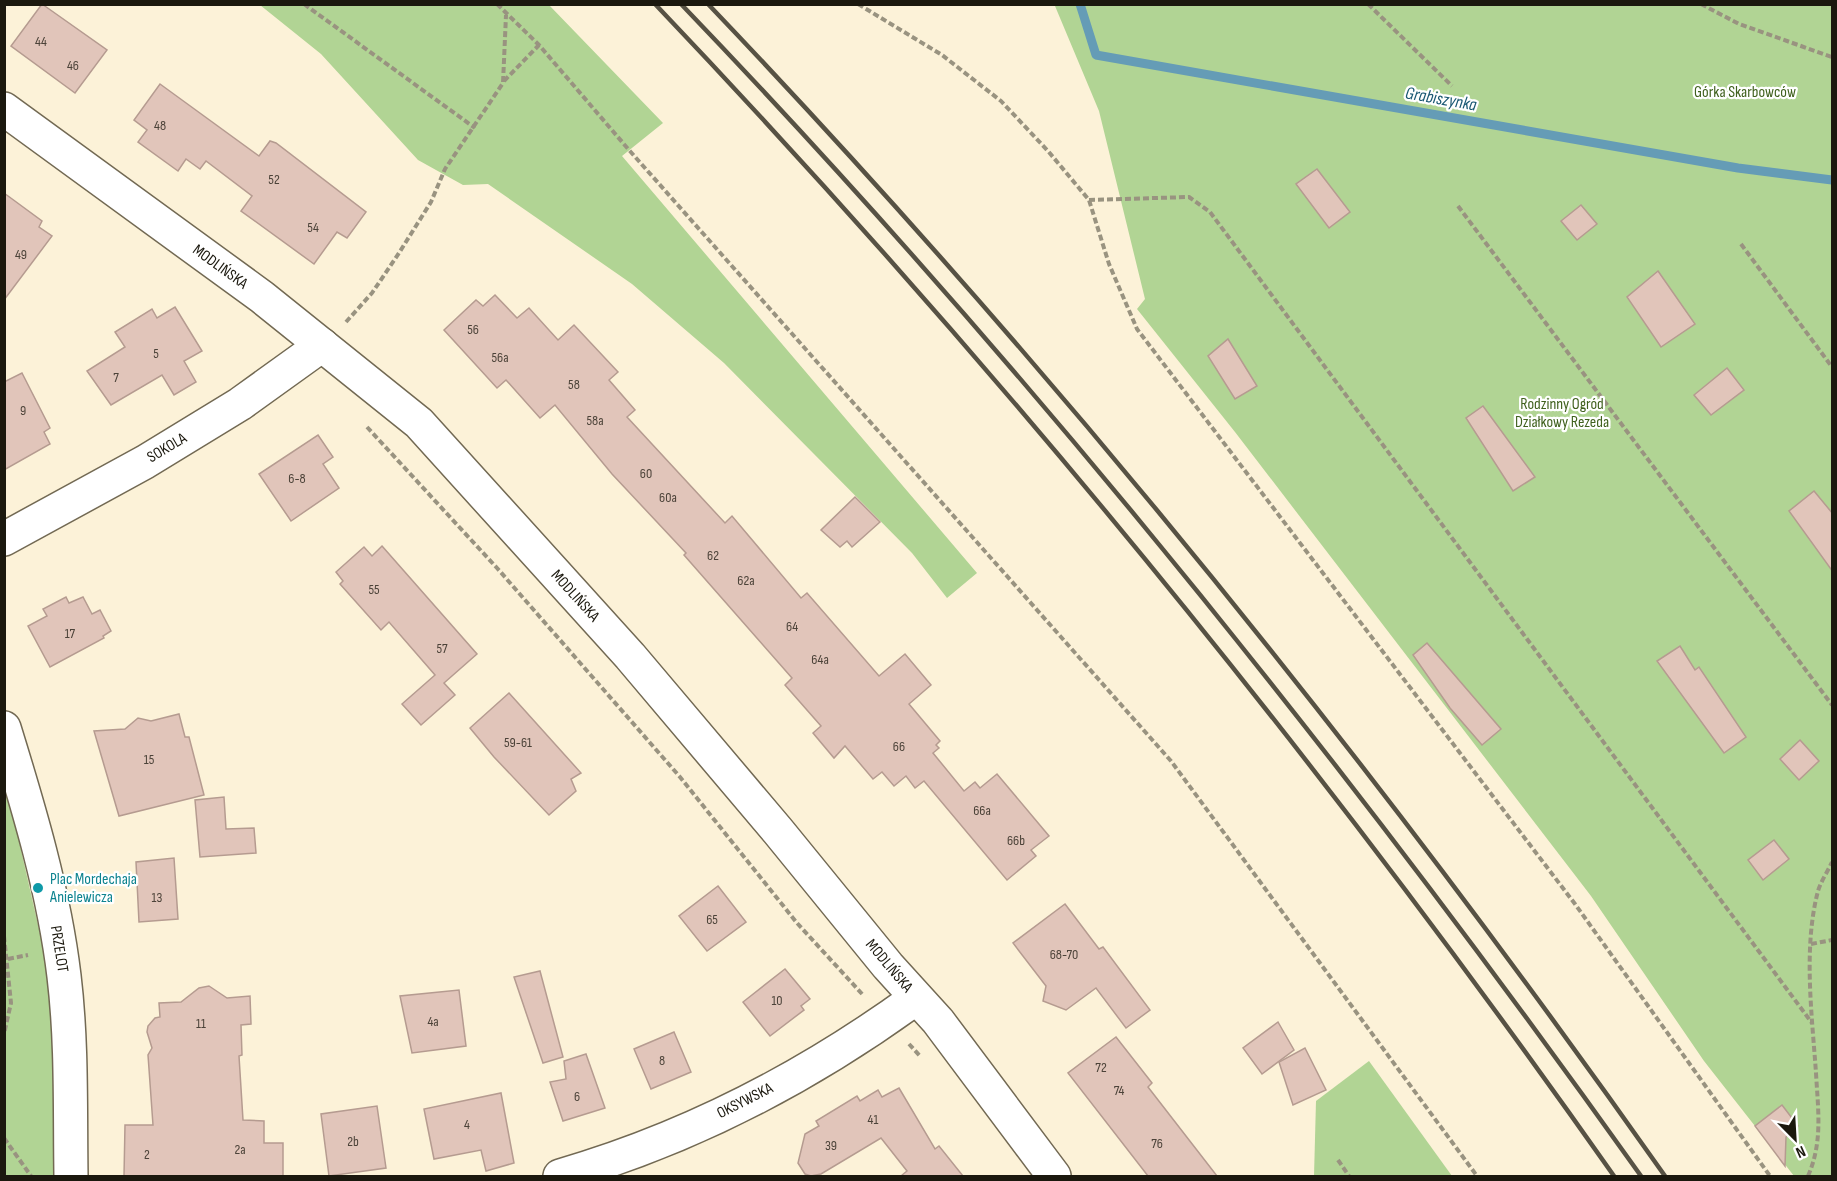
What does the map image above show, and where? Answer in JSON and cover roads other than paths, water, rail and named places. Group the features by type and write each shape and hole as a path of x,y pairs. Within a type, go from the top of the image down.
{"street":[{"name":"MODLIŃSKA","path":"4,109 322,345 419,423 630,656 938,1022 1054,1176"},
{"name":"SOKOLA","path":"4,539 145,462 263,389 322,345"},
{"name":"PRZELOT","path":"4,728 29,809 49,894 64,976 69,1057 71,1176"},
{"name":"OKSYWSKA","path":"560,1176 680,1134 760,1095 851,1042 916,998"}],"waterway":[{"name":"Grabiszynka","path":"1080,4 1096,55 1738,168 1832,180"}],"railway":[{"path":"655,4 911,284 1035,427 1156,573 1275,720 1390,870 1504,1022 1614,1176"},
{"path":"681,4 811,142 937,283 1182,573 1417,871 1641,1176"},
{"path":"708,4 964,283 1208,573 1327,721 1442,871 1665,1176"}],"place":[{"name":"Plac Mordechaja Anielewicza","path":"38,888"}],"park label":[{"name":"Górka Skarbowców","path":"1745,92"},
{"name":"Rodzinny Ogród Działkowy Rezeda","path":"1562,413"}]}
